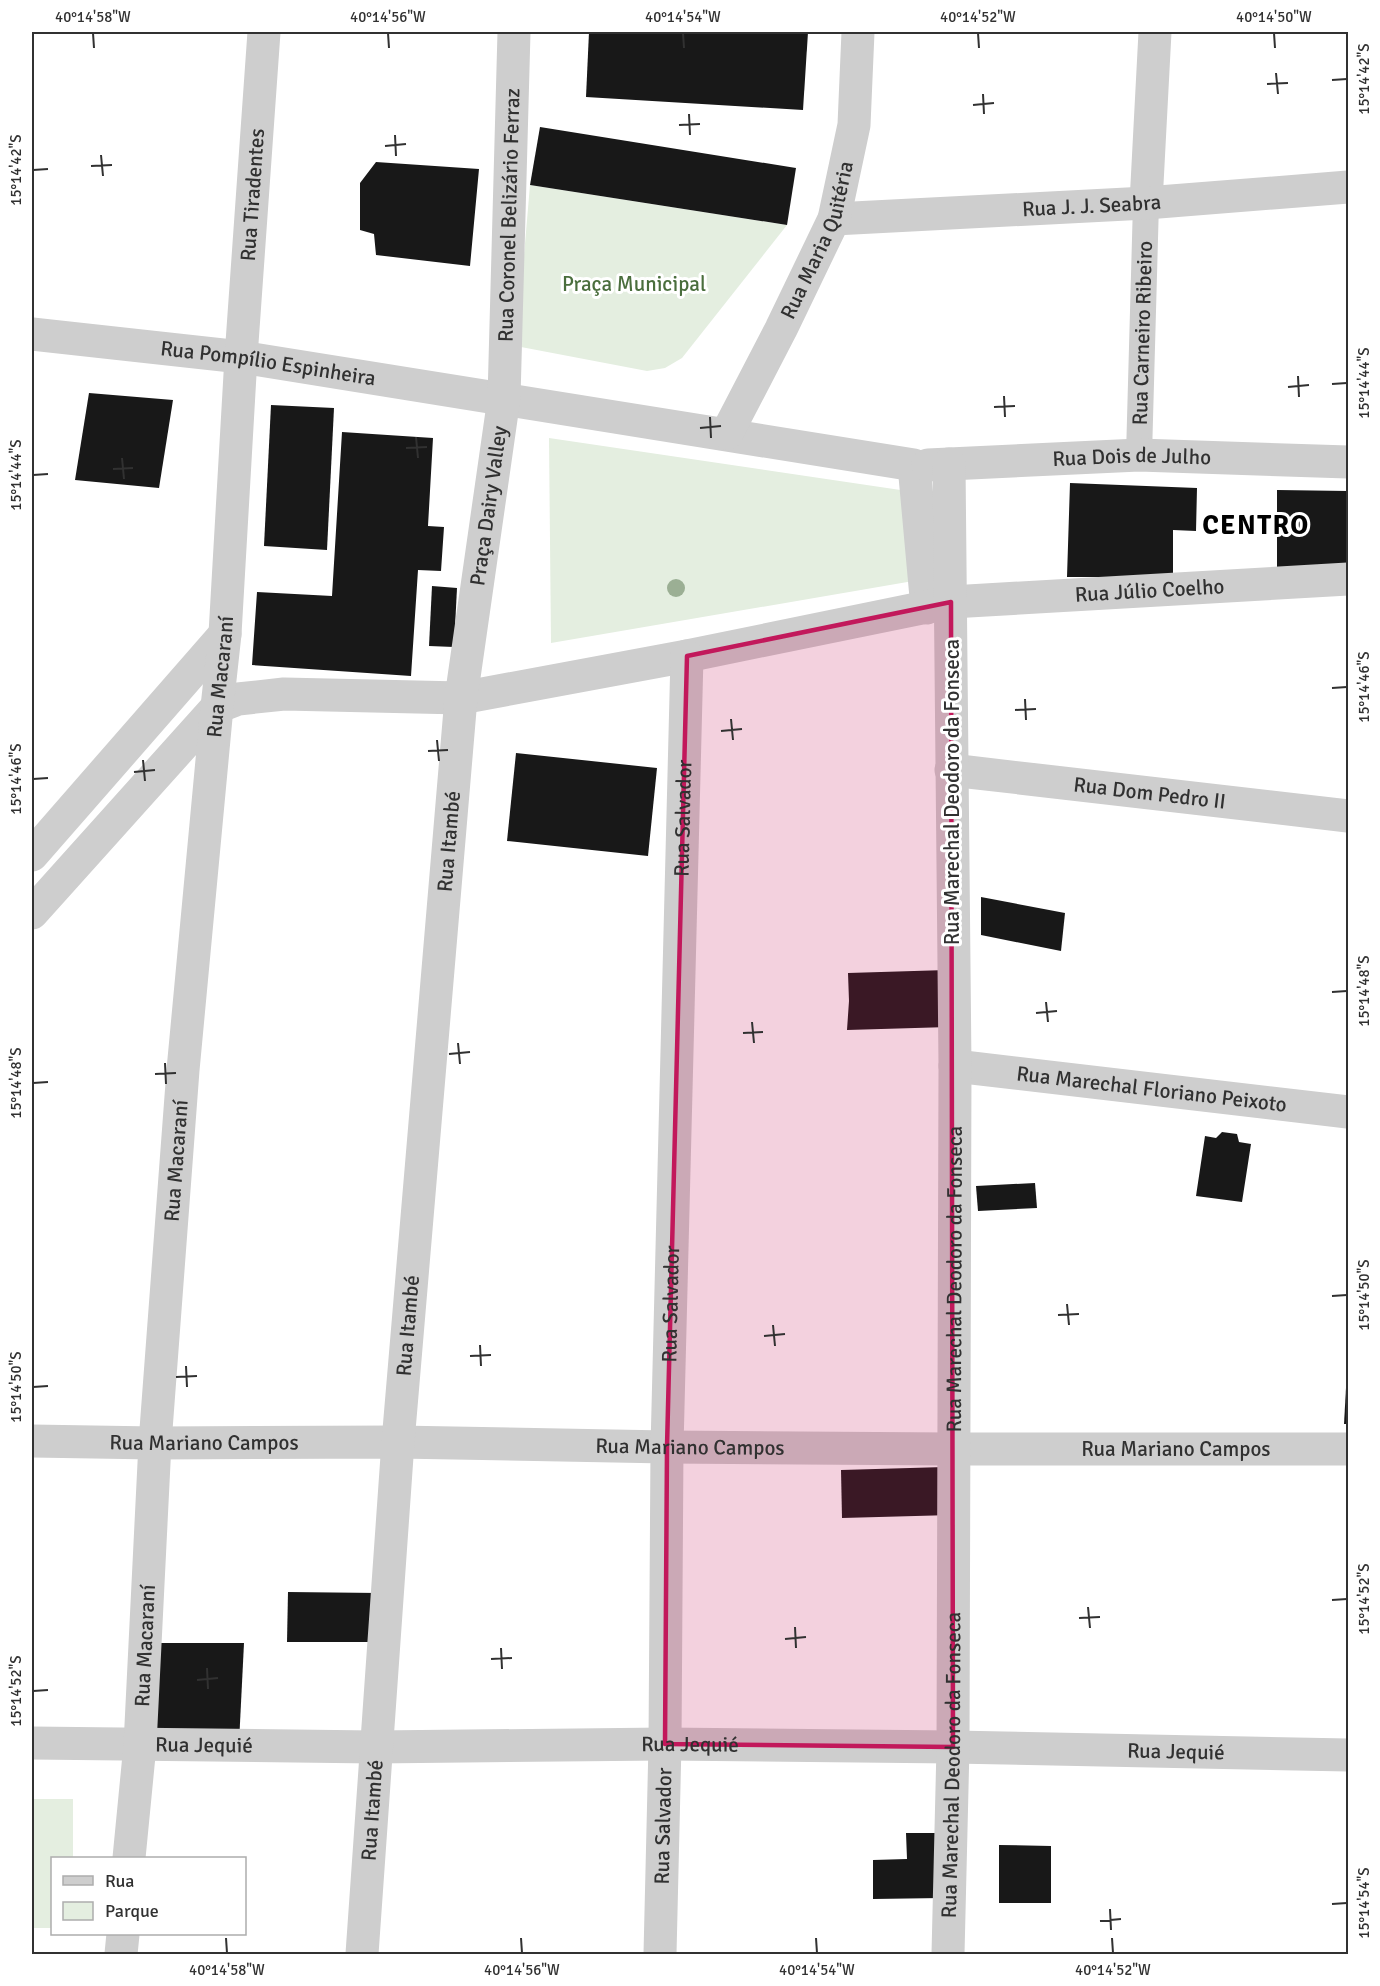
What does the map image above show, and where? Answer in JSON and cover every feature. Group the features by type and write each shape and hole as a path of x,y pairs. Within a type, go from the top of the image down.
{"street":[{"name":"Rua Tiradentes","path":"241,357 264,32"},
{"name":"Rua Coronel Belizário Ferraz","path":"504,398 514,32"},
{"name":"Rua Maria Quitéria","path":"727,434 834,219 854,124 858,32"},
{"name":"Rua Carneiro Ribeiro","path":"1138,455 1146,203 1155,32"},
{"name":"Rua J. J. Seabra","path":"834,219 1146,203 1348,187"},
{"name":"Rua Pompílio Espinheira","path":"32,334 241,357 504,398"},
{"name":"Rua Macaraní","path":"129,1857 140,1745 155,1443 183,1070 216,707 225,634 241,357"},
{"name":"Praça Dairy Valley","path":"461,698 504,398 914,465"},
{"name":"Rua Dois de Julho","path":"914,465 1138,455 1348,462"},
{"path":"939,605 949,464"},
{"path":"914,465 939,605"},
{"name":"Rua Júlio Coelho","path":"939,605 1348,579"},
{"path":"32,913 216,707 238,699 284,694 461,698 687,656 939,605"},
{"name":"Rua Marechal Deodoro da Fonseca","path":"939,605 951,770 955,1066 952,1449 953,1747 948,1954"},
{"path":"32,855 225,634"},
{"name":"Rua Salvador","path":"660,1954 665,1744 667,1447 687,656"},
{"name":"Rua Itambé","path":"362,1954 398,1442 461,698"},
{"name":"Rua Dom Pedro II","path":"951,770 1348,816"},
{"name":"Rua Marechal Floriano Peixoto","path":"955,1066 1348,1112"},
{"name":"Rua Mariano Campos","path":"32,1441 398,1442 952,1449 1348,1449"},
{"name":"Rua Jequié","path":"32,1743 375,1747 665,1744 1348,1755"},
{"path":"121,1954 123,1935"}],"highlighted area":[{"path":"951,602 953,1747 665,1744 667,1447 687,656"}],"green space":[{"name":"Praça Municipal","path":"530,185 787,225 682,358 665,368 647,371 521,347 518,326"},
{"path":"549,438 914,492 919,580 551,643"},
{"path":"32,1799 73,1799 73,1857 51,1857 51,1928 32,1928"}],"building":[{"path":"589,32 808,32 803,110 586,97"},
{"path":"540,127 796,168 787,225 530,185"},
{"path":"376,162 479,169 470,266 376,255 374,234 360,230 360,183"},
{"path":"89,393 173,400 159,488 75,480"},
{"path":"271,405 334,408 327,550 264,546"},
{"path":"342,432 433,438 428,526 444,527 441,571 418,570 411,676 252,665 257,592 332,596"},
{"path":"1070,483 1197,488 1196,531 1173,530 1173,577 1067,577"},
{"path":"1277,490 1348,491 1348,571 1277,572"},
{"path":"432,586 457,588 454,647 429,646"},
{"path":"516,753 657,768 648,856 507,841"},
{"path":"981,897 1065,913 1061,951 981,935"},
{"path":"947,970 949,1027 847,1030 848,973"},
{"path":"1222,1132 1237,1134 1239,1142 1251,1144 1242,1202 1196,1196 1205,1136 1216,1138"},
{"path":"1035,1183 1037,1208 978,1211 976,1186"},
{"path":"1347,1370 1348,1424 1344,1424"},
{"path":"945,1467 952,1515 842,1518 841,1470"},
{"path":"288,1592 379,1593 379,1642 287,1642"},
{"path":"158,1643 244,1643 239,1743 150,1741"},
{"path":"906,1833 941,1833 942,1898 873,1899 873,1860 907,1859"},
{"path":"999,1845 1051,1846 1051,1903 999,1903"}],"district":[{"name":"CENTRO","path":"1256,525"}]}
